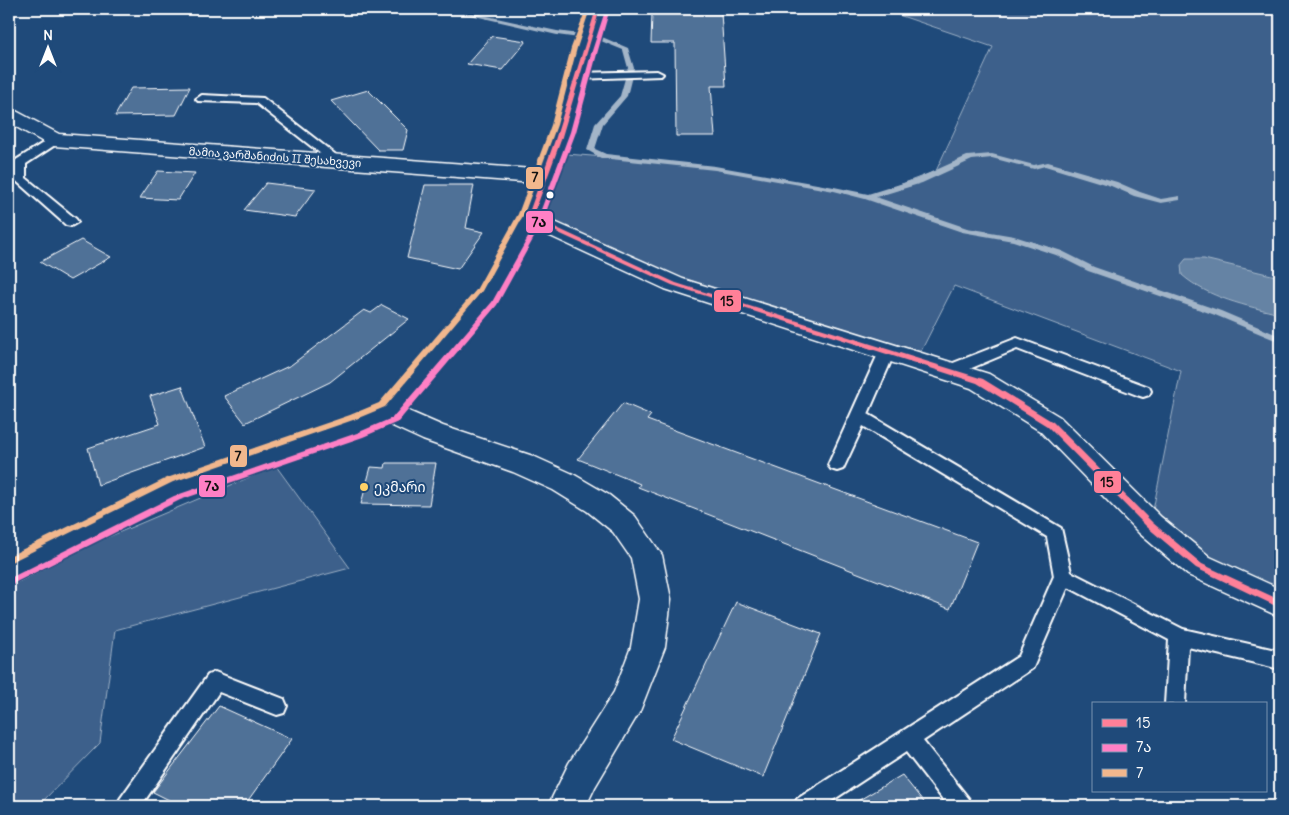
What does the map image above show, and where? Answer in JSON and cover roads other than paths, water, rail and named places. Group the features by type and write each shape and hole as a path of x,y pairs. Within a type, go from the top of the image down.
{"street":[{"path":"9,571 174,489 357,426 388,413 487,296 530,218 564,128 584,51 598,9"},
{"name":"მამია ვარშანიძის II შესახვევი","path":"9,115 54,140 547,177"},
{"path":"530,218 674,284 980,381 1050,424 1150,525 1199,566 1280,604"},
{"path":"388,413 433,433 523,464 563,482 598,503 624,524 646,555 655,598 648,647 628,700 582,775 566,806"}],"lane":[{"path":"577,76 657,74"},
{"path":"202,99 259,100 338,162"},
{"path":"54,140 20,163 20,179 71,222"},
{"path":"949,371 1017,343 1143,392"},
{"path":"837,466 888,352"},
{"path":"805,806 1026,662 1063,576 1054,533 859,416"},
{"path":"1063,576 1179,636 1280,660"},
{"path":"1175,702 1179,636"},
{"path":"128,806 215,681 277,706"},
{"path":"909,739 961,806"}],"waterway":[{"path":"447,9 557,33 602,39 626,49 631,68 623,96 599,124 591,150 604,156 715,168 834,189 868,197"},
{"path":"868,197 919,181 970,158 992,156 1034,167 1045,164 1114,184 1137,194 1161,201 1177,198"},
{"path":"868,197 965,230 1014,239 1059,253 1091,269 1218,313 1280,339"}],"place":[{"name":"ეკმარი","path":"364,487"}]}
